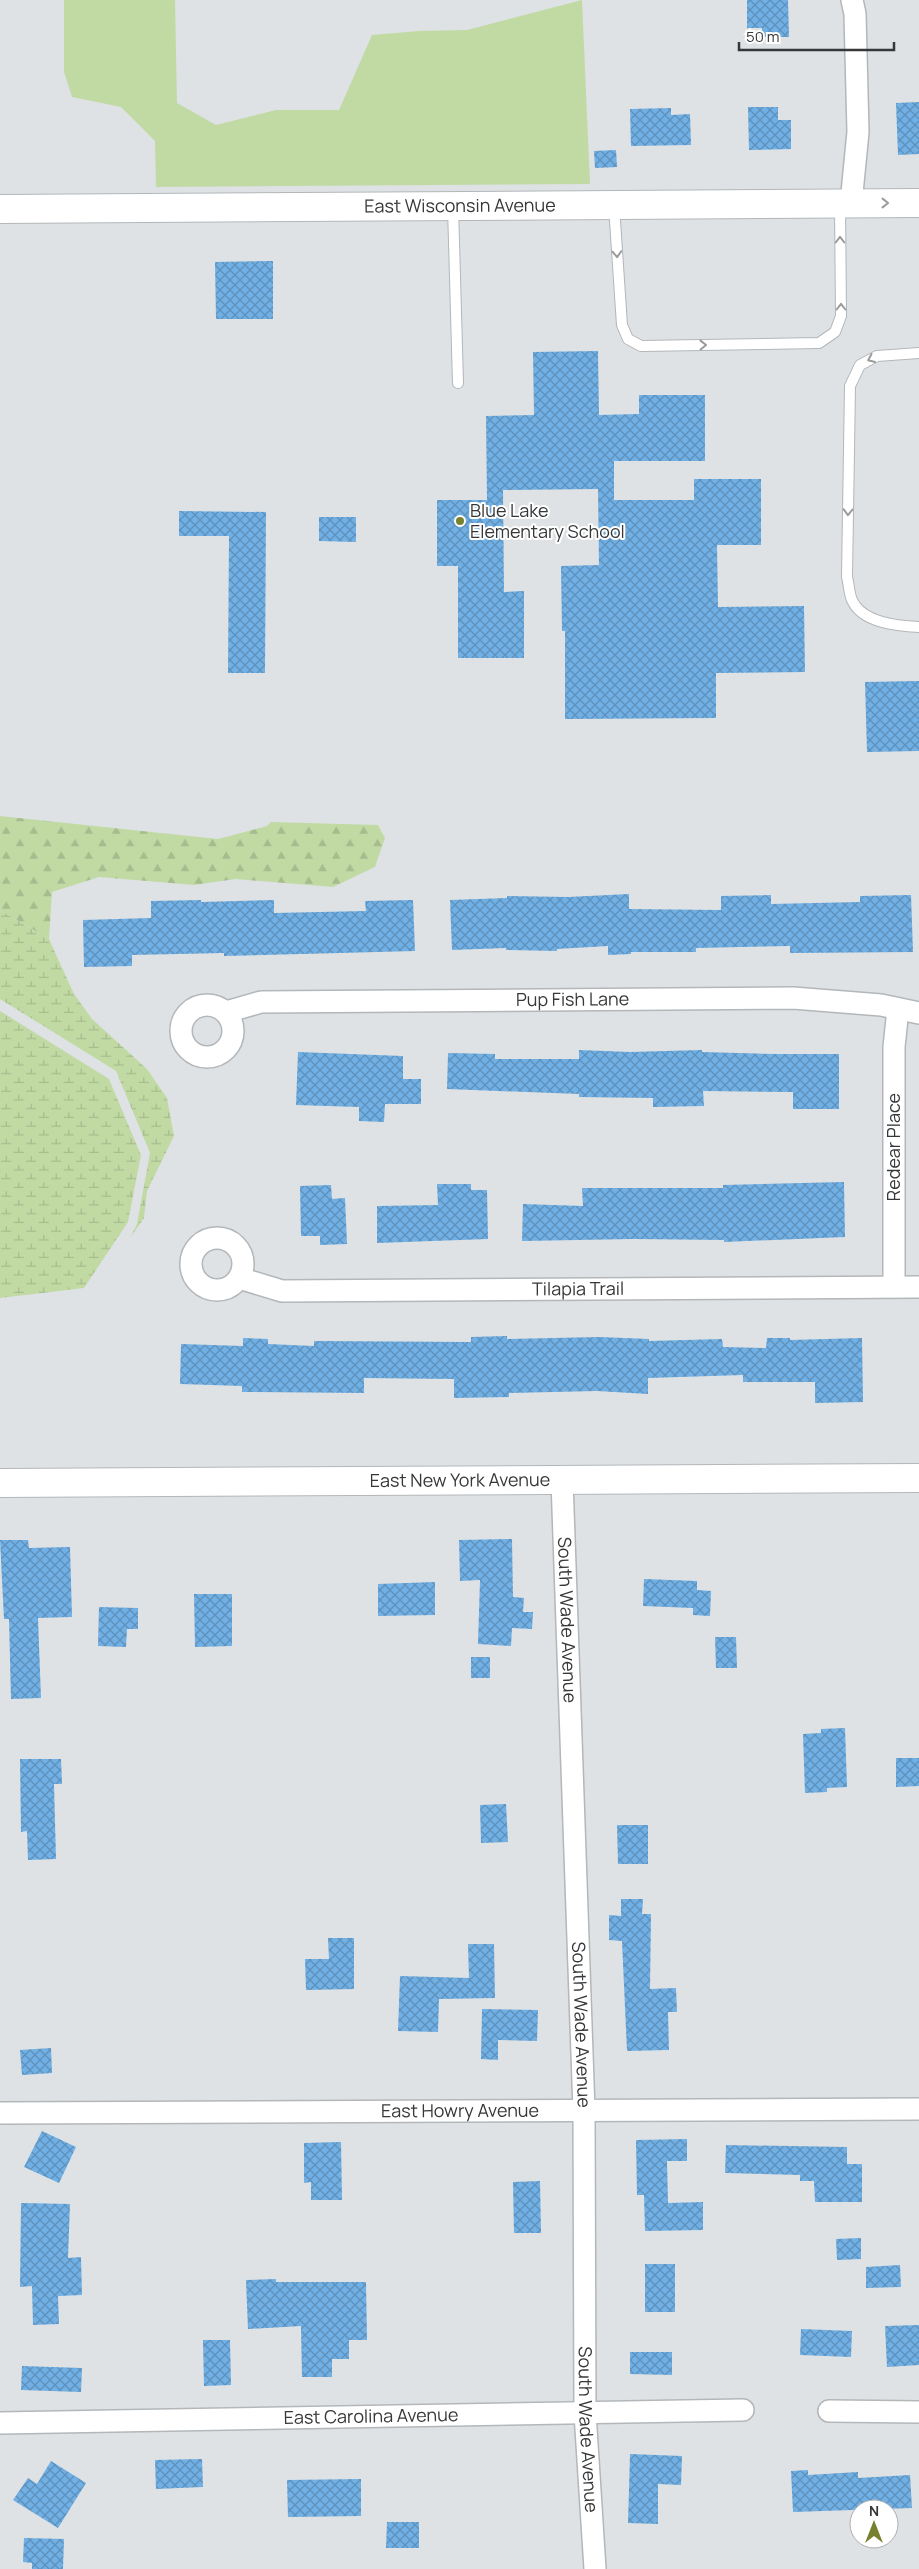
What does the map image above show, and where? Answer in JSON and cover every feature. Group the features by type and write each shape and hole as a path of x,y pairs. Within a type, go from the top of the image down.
{"main road":[{"name":"East Wisconsin Avenue","path":"0,209 919,203"},
{"name":"East New York Avenue","path":"0,1483 919,1478"}],"street":[{"path":"846,204 858,132 855,14 852,0"},
{"name":"Pup Fish Lane","path":"226,1012 262,1002 784,998 881,1005 919,1013"},
{"name":"Redear Place","path":"894,1286 894,1047 898,1009"},
{"name":"Tilapia Trail","path":"239,1278 282,1291 919,1287"},
{"name":"South Wade Avenue","path":"562,1480 584,2111 585,2413 596,2569"},
{"name":"East Howry Avenue","path":"0,2113 919,2109"},
{"name":"East Carolina Avenue","path":"0,2423 743,2410"},
{"path":"829,2411 919,2412"}],"lane":[{"path":"614,205 622,325 628,339 641,346 819,343 835,332 841,316 846,204"},
{"path":"453,206 458,383"},
{"path":"919,353 877,356 860,364 850,386 847,577 852,601 865,613 894,626 919,626"}],"green space":[{"path":"64,0 175,0 177,103 216,125 276,110 339,110 372,35 419,31 467,30 582,0 590,184 156,187 155,141 121,107 72,97 64,72"},
{"path":"0,816 218,839 267,826 271,822 378,825 385,838 375,867 333,887 236,879 194,885 99,877 52,892 49,939 0,910"},
{"path":"0,910 49,939 74,994 92,1019 147,1069 167,1098 174,1136 147,1191 144,1218 130,1238 137,1224 150,1153 116,1071 0,999"},
{"path":"0,1011 109,1079 141,1155 128,1222 84,1288 0,1298"}],"building":[{"path":"747,0 788,0 789,37 762,37 762,28 747,28"},
{"path":"919,102 919,154 898,155 896,103"},
{"path":"748,107 778,107 778,120 791,120 791,149 749,150"},
{"path":"671,108 671,115 690,114 691,145 631,146 630,109"},
{"path":"616,150 617,167 595,168 594,151"},
{"path":"273,261 273,319 216,319 215,262"},
{"path":"598,351 599,415 639,414 639,395 705,395 705,461 614,461 614,500 694,500 694,479 761,479 761,545 717,545 718,607 804,606 805,672 716,673 716,718 565,719 565,631 562,631 561,566 599,565 598,489 503,490 504,592 524,591 524,658 458,658 458,566 437,566 437,500 487,500 486,416 534,415 533,352"},
{"path":"179,511 266,512 265,673 228,673 229,536 179,536"},
{"path":"319,517 356,517 356,542 319,541"},
{"path":"919,681 919,751 867,752 865,682"},
{"path":"629,894 629,909 721,910 721,896 771,895 771,904 860,902 860,896 911,895 913,952 790,953 790,946 696,948 696,952 631,952 631,954 608,955 608,946 557,949 557,951 506,950 506,948 452,950 450,900 507,898 507,896 568,897"},
{"path":"201,900 201,902 274,900 274,913 366,911 365,901 413,900 415,951 224,956 224,953 132,955 132,966 84,967 83,920 151,918 151,901"},
{"path":"579,1050 630,1052 702,1050 702,1052 839,1054 839,1109 793,1109 793,1092 703,1091 704,1106 653,1107 653,1098 579,1097 579,1094 447,1089 448,1053 495,1054 495,1059 579,1059"},
{"path":"298,1052 403,1056 403,1079 421,1079 421,1104 385,1104 384,1122 359,1121 359,1107 296,1105"},
{"path":"844,1182 845,1237 724,1242 724,1240 633,1239 522,1241 523,1204 583,1206 582,1188 723,1188 723,1185"},
{"path":"437,1184 471,1184 471,1190 487,1190 488,1239 377,1243 377,1206 438,1205"},
{"path":"331,1185 332,1199 345,1198 347,1244 320,1245 320,1236 301,1236 300,1186"},
{"path":"507,1336 507,1339 599,1337 649,1339 649,1341 722,1339 723,1347 766,1348 767,1338 790,1338 790,1340 862,1338 863,1402 815,1403 815,1382 743,1382 743,1375 648,1378 648,1394 597,1391 509,1393 509,1397 454,1398 454,1379 364,1378 364,1393 242,1392 242,1386 180,1384 181,1344 243,1346 243,1338 268,1339 268,1344 314,1346 314,1341 471,1342 471,1337"},
{"path":"512,1539 513,1597 524,1598 523,1612 533,1612 532,1629 512,1628 511,1646 478,1644 480,1580 460,1581 459,1540"},
{"path":"0,1540 28,1540 29,1548 70,1547 72,1617 38,1618 41,1698 11,1699 9,1619 4,1619"},
{"path":"644,1579 697,1581 697,1590 711,1591 710,1616 693,1615 693,1608 643,1606"},
{"path":"435,1582 435,1615 378,1616 378,1584"},
{"path":"194,1594 232,1594 232,1646 195,1647"},
{"path":"99,1607 138,1608 138,1629 127,1629 126,1647 98,1646"},
{"path":"715,1637 736,1637 737,1668 716,1668"},
{"path":"471,1657 490,1657 490,1678 471,1678"},
{"path":"845,1728 847,1787 827,1788 827,1792 805,1793 803,1734 821,1733 821,1729"},
{"path":"896,1758 919,1758 919,1786 896,1787"},
{"path":"20,1759 61,1759 62,1784 54,1784 56,1859 28,1860 27,1831 21,1832"},
{"path":"506,1804 508,1842 481,1843 480,1805"},
{"path":"617,1825 648,1825 648,1864 618,1864"},
{"path":"621,1899 643,1899 642,1914 651,1914 650,1989 676,1988 677,2012 668,2012 669,2050 627,2051 622,1941 609,1940 609,1915 621,1916"},
{"path":"328,1938 354,1938 354,1989 306,1990 305,1959 329,1959"},
{"path":"468,1944 494,1944 495,1998 439,1999 438,2032 398,2031 400,1976 469,1978"},
{"path":"482,2009 538,2010 537,2041 498,2040 498,2060 481,2059"},
{"path":"51,2048 52,2073 22,2075 20,2050"},
{"path":"42,2131 76,2147 59,2183 24,2167"},
{"path":"687,2139 687,2161 667,2161 668,2203 703,2202 703,2230 645,2231 644,2195 637,2195 636,2140"},
{"path":"341,2142 342,2200 311,2200 311,2182 304,2183 304,2143"},
{"path":"726,2145 847,2147 847,2164 862,2164 862,2202 815,2202 814,2181 800,2181 800,2175 725,2173"},
{"path":"540,2181 541,2233 514,2233 513,2182"},
{"path":"21,2203 70,2204 68,2258 81,2257 82,2295 58,2296 59,2324 33,2325 32,2286 20,2287"},
{"path":"861,2238 861,2259 837,2260 836,2239"},
{"path":"645,2264 675,2264 675,2312 645,2312"},
{"path":"900,2265 901,2287 866,2288 866,2267"},
{"path":"276,2279 276,2282 366,2282 367,2340 349,2340 349,2359 332,2359 332,2377 302,2377 301,2326 248,2329 246,2280"},
{"path":"919,2325 919,2365 887,2367 885,2326"},
{"path":"801,2329 852,2331 851,2357 800,2355"},
{"path":"203,2340 230,2340 231,2385 204,2386"},
{"path":"630,2352 672,2352 672,2375 630,2374"},
{"path":"22,2366 82,2368 81,2392 21,2390"},
{"path":"630,2454 682,2456 681,2485 658,2484 658,2524 628,2523"},
{"path":"202,2459 203,2487 156,2489 155,2460"},
{"path":"51,2461 86,2483 58,2528 13,2500 28,2478 37,2484"},
{"path":"808,2470 808,2475 858,2472 858,2478 910,2475 912,2508 899,2508 899,2499 849,2499 849,2510 793,2512 791,2471"},
{"path":"361,2479 361,2516 288,2517 287,2480"},
{"path":"387,2522 419,2522 419,2548 386,2548"},
{"path":"24,2538 64,2539 63,2569 32,2569 32,2563 23,2562"}],"place":[{"name":"Blue Lake Elementary School","path":"460,521"}]}
